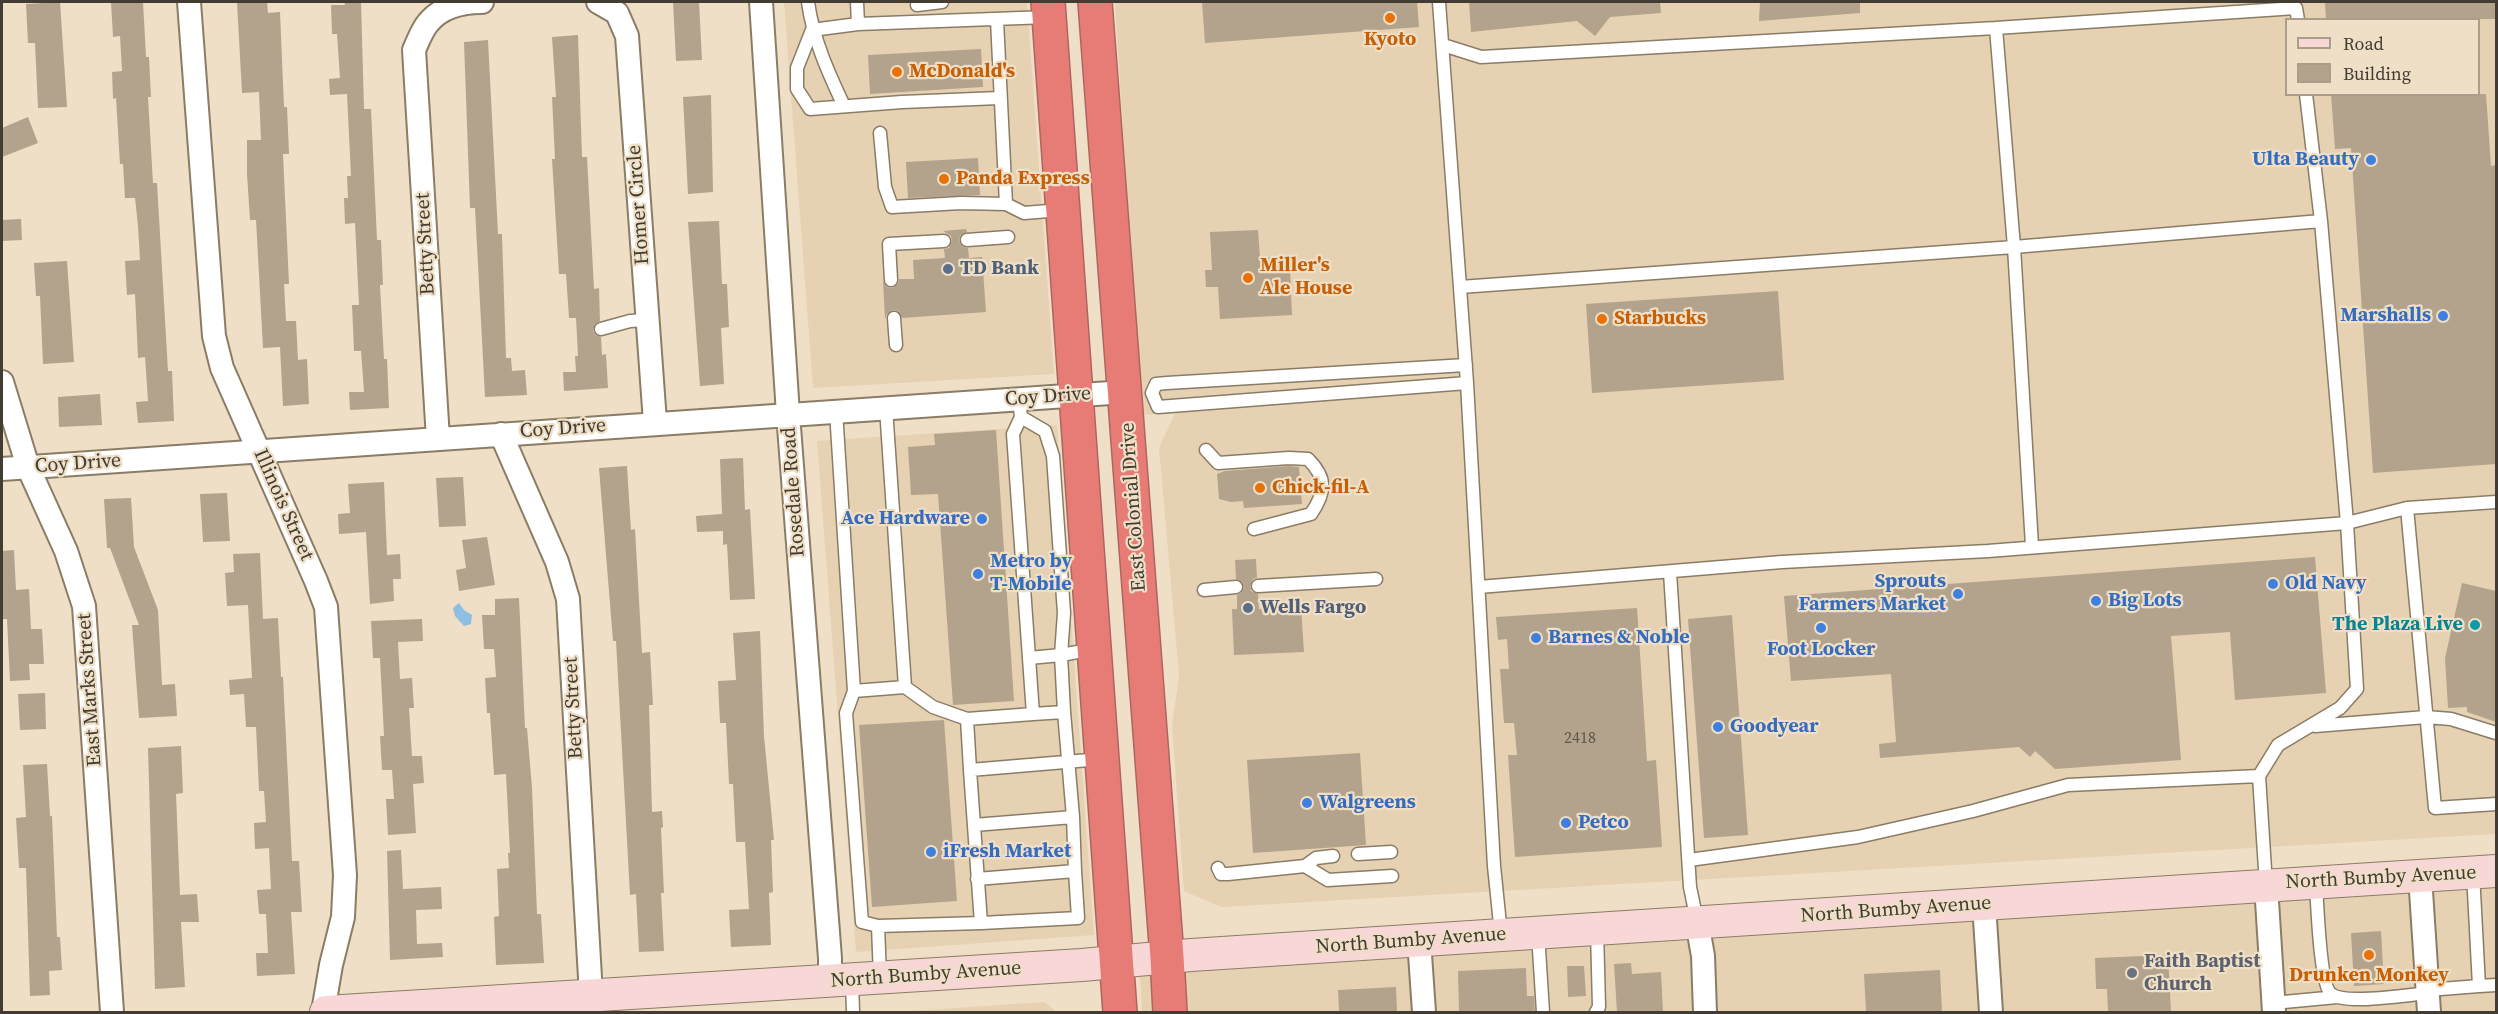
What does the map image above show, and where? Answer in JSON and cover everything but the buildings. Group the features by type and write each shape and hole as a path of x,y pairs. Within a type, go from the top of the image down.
{"highway":[{"name":"East Colonial Drive","path":"1095,2 1139,393 1170,1012"},
{"path":"1048,9 1120,1012"}],"street":[{"name":"Illinois Street","path":"189,2 214,336 222,368 261,452 326,607 345,874 343,917 324,1012"},
{"name":"Betty Street","path":"438,439 414,50 427,23 448,8 468,2 482,2"},
{"name":"Homer Circle","path":"598,2 602,2 617,13 627,36 655,422"},
{"name":"Rosedale Road","path":"761,2 788,414 830,958 854,980"},
{"name":"East Marks Street","path":"2,382 28,467 66,551 84,606 112,1012"},
{"name":"Coy Drive","path":"2,469 655,422 886,408 1020,408 1076,396 1139,393"},
{"name":"Betty Street","path":"501,434 556,562 568,599 591,995"},
{"name":"North Bumby Avenue","path":"324,1012 854,980 1419,940 2485,871"},
{"path":"2421,876 2428,998"},
{"path":"2266,885 2273,1008"},
{"path":"1984,904 1991,1012"},
{"path":"1697,922 1703,956 1706,1012"},
{"path":"1419,940 1424,1012"}],"lane":[{"path":"808,2 812,30 826,69 844,106"},
{"path":"857,2 858,24"},
{"path":"917,23 917,3 942,2"},
{"path":"1439,2 1466,365 1494,866 1501,935"},
{"path":"812,30 858,24 997,20 1048,9"},
{"path":"1443,45 1481,57 2296,10"},
{"path":"997,20 999,98 1006,204"},
{"path":"1996,28 2014,247 2032,546"},
{"path":"812,30 797,68 797,89 810,109 999,98"},
{"path":"2266,885 2259,776 2278,745 2340,708 2356,689 2347,523 2321,221 2306,96"},
{"path":"880,133 885,187 892,207 961,203 1006,204 1024,213 1062,210"},
{"path":"1460,287 2014,247 2321,221"},
{"path":"967,240 1008,237"},
{"path":"891,280 889,244 944,241"},
{"path":"894,318 896,345"},
{"path":"601,328 630,321 648,320"},
{"path":"1466,365 1167,383 1156,384 1139,393 1158,407 1467,383"},
{"path":"886,408 905,687"},
{"path":"836,411 854,691 846,713 862,922 878,926 1078,918 1064,712 1061,655 1064,613 1053,456 1045,432 1020,408 1013,434 1033,714"},
{"path":"1206,450 1218,463 1289,458 1308,459 1318,469 1323,483 1319,502 1311,514 1254,529"},
{"path":"1479,588 1782,562 1884,558 2347,523 2406,508 2496,502"},
{"path":"2406,508 2435,808 2496,804"},
{"path":"1670,572 1690,887 1697,922"},
{"path":"1258,586 1376,579"},
{"path":"1204,590 1236,587"},
{"path":"1029,658 1094,649"},
{"path":"854,691 905,687 933,707 967,719 1064,712"},
{"path":"2310,726 2426,717 2451,718 2496,733"},
{"path":"967,719 981,923"},
{"path":"970,770 1102,759"},
{"path":"1689,860 1858,837 1973,811 2068,785 2259,776"},
{"path":"974,825 1072,817"},
{"path":"1358,858 1391,856"},
{"path":"1218,868 1221,874 1228,874 1305,866 1334,860"},
{"path":"1305,866 1328,880 1392,876"},
{"path":"977,879 1075,871"},
{"path":"2479,986 2485,871"},
{"path":"2316,882 2323,971 2327,990 2337,997"},
{"path":"853,1012 854,980 878,926"},
{"path":"1596,1012 1599,1006 1597,929"},
{"path":"1538,933 1542,1012"},
{"path":"2273,1008 2337,997 2352,999 2428,998 2479,986 2496,985"}],"shaded area":[{"path":"784,2 1027,2 1054,374 813,388"},
{"path":"1115,2 2496,2 2496,834 1221,907 1184,891 1172,726 1179,675 1159,448 1175,413 1141,415"},
{"path":"1057,425 1094,935 856,952 817,441"},
{"path":"2496,871 2496,1012 1142,1012 1139,959"},
{"path":"1045,1002 1056,1012 895,1012"}],"water":[{"path":"459,603 472,615 471,624 464,626 455,616 453,608"}],"place":[{"name":"Kyoto","path":"1390,18"},
{"name":"McDonald's","path":"897,72"},
{"name":"Ulta Beauty","path":"2371,160"},
{"name":"Panda Express","path":"944,179"},
{"name":"TD Bank","path":"948,269"},
{"name":"Miller's Ale House","path":"1248,278"},
{"name":"Marshalls","path":"2443,316"},
{"name":"Starbucks","path":"1602,319"},
{"name":"Chick-fil-A","path":"1260,488"},
{"name":"Ace Hardware","path":"982,519"},
{"name":"Metro by T-Mobile","path":"978,574"},
{"name":"Old Navy","path":"2273,584"},
{"name":"Sprouts Farmers Market","path":"1958,594"},
{"name":"Big Lots","path":"2096,601"},
{"name":"Wells Fargo","path":"1248,608"},
{"name":"The Plaza Live","path":"2475,625"},
{"name":"Foot Locker","path":"1821,628"},
{"name":"Barnes & Noble","path":"1536,638"},
{"name":"Goodyear","path":"1718,727"},
{"name":"Walgreens","path":"1307,803"},
{"name":"Petco","path":"1566,823"},
{"name":"iFresh Market","path":"931,852"},
{"name":"Drunken Monkey","path":"2369,955"},
{"name":"Faith Baptist Church","path":"2132,973"}]}
